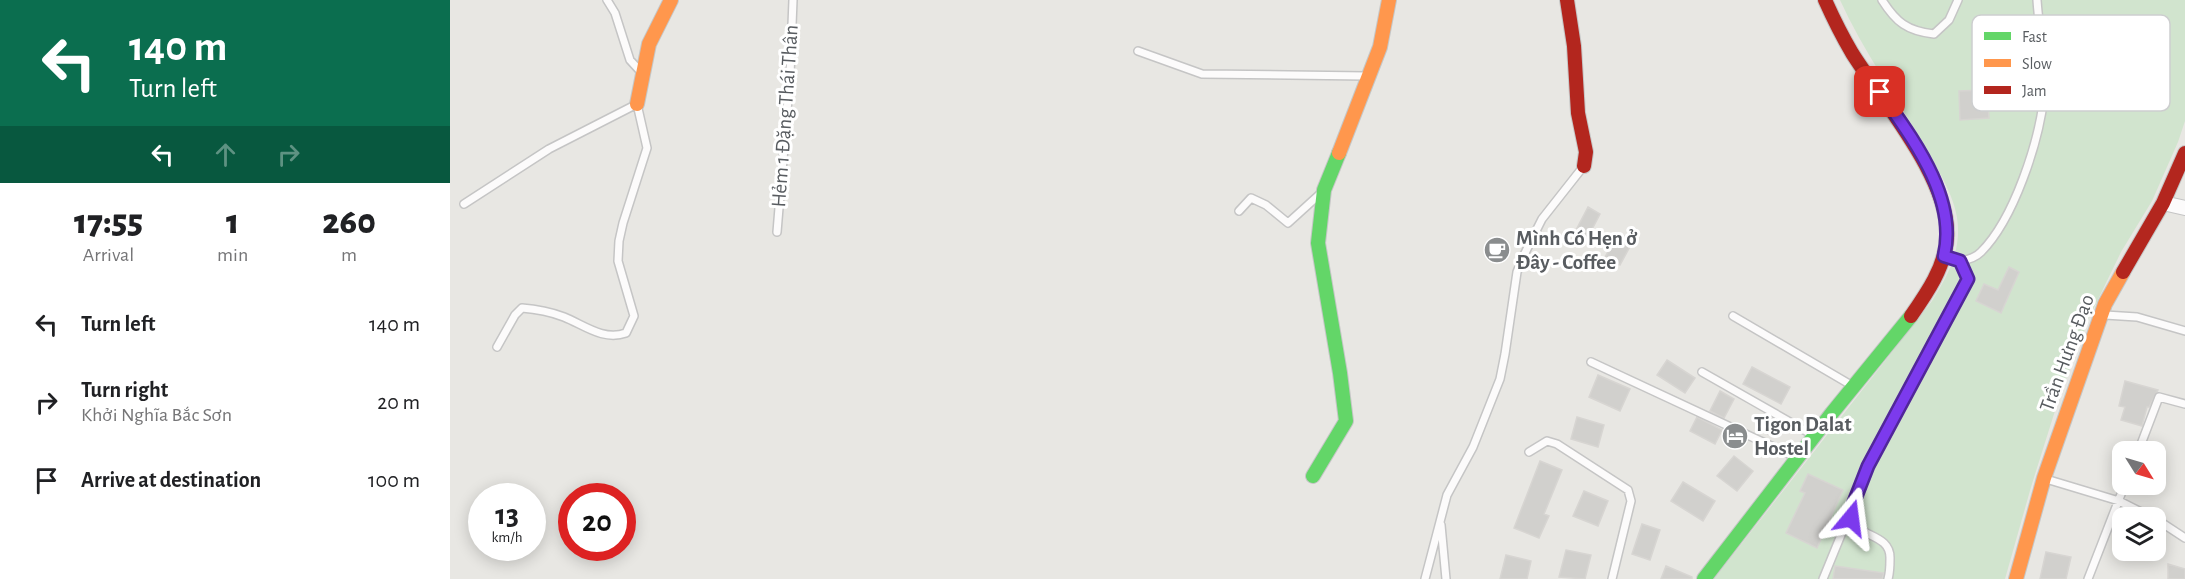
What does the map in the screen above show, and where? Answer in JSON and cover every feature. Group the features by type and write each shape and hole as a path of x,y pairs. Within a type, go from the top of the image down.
{"street":[{"path":"637,104 649,44 671,0"},
{"path":"1313,476 1346,421 1318,243 1324,190 1380,47 1389,0"},
{"path":"1567,0 1574,46 1578,112 1586,152 1584,166"},
{"path":"1704,579 1925,296 1944,256 1948,240 1947,223 1926,164 1893,110 1855,57 1834,22 1825,0"},
{"name":"Trần Hưng Đạo","path":"2016,579 2044,478 2101,314 2163,203 2185,153"},
{"path":"2163,203 2185,208"}],"lane":[{"path":"607,0 615,13 630,60 642,73"},
{"name":"Hẻm 1 Đặng Thái Thân","path":"777,232 790,75 793,0"},
{"path":"1882,0 1893,17 1916,32 1934,34 1949,20 1958,0"},
{"path":"2037,0 2038,15"},
{"path":"1138,51 1202,74 1368,76"},
{"path":"464,204 549,149 637,104 647,148 623,223 618,261 633,310 631,326 626,333 609,336 595,332 562,316 522,308 515,315 497,347"},
{"path":"1944,256 1960,261 1971,259 1980,253 1994,235 2019,190 2038,130 2041,111"},
{"path":"1425,579 1451,484 1473,447 1500,379 1517,272 1529,242 1542,219 1584,166"},
{"path":"1239,211 1251,198 1266,205 1288,223 1324,190"},
{"path":"1823,579 1868,466 1967,283 1967,274 1960,261"},
{"path":"2101,314 2137,318 2185,331"},
{"path":"1733,316 1853,386"},
{"path":"1591,362 1797,458"},
{"path":"1702,372 1814,436"},
{"path":"2142,441 2159,398 2185,404"},
{"path":"1529,452 1547,441 1557,444 1628,490 1631,501 1612,579"},
{"path":"2044,478 2119,501 2131,507"},
{"path":"2088,579 2121,495"},
{"path":"1852,507 1853,525 1860,531 1884,541 1890,550 1888,579"},
{"path":"1441,517 1446,579"},
{"path":"2166,526 2185,538"}],"green space":[{"path":"1840,0 2185,0 2185,121 2152,201 2121,252 2089,318 2060,395 2005,579 1714,579 1932,301 1954,257 1958,228 1951,195 1913,126 1859,37"}],"building":[{"path":"1959,91 1972,91 1972,111 1988,111 1989,118 1960,120"},
{"path":"1588,207 1600,214 1587,239 1575,232"},
{"path":"1619,233 1633,241 1620,265 1605,257"},
{"path":"2009,267 2019,272 2001,313 1976,301 1984,284 1998,290"},
{"path":"1667,360 1695,378 1685,393 1657,375"},
{"path":"1752,367 1790,387 1781,404 1743,384"},
{"path":"1598,375 1630,389 1620,411 1589,397"},
{"path":"2125,381 2158,390 2147,407 2142,426 2121,420 2125,407 2119,406"},
{"path":"1720,391 1734,399 1724,418 1710,411"},
{"path":"1767,416 1780,423 1771,436 1759,428"},
{"path":"1577,417 1604,425 1598,447 1571,439"},
{"path":"1697,417 1722,430 1715,444 1690,431"},
{"path":"1734,456 1753,471 1737,491 1717,476"},
{"path":"1540,461 1562,470 1544,514 1549,516 1539,538 1514,528"},
{"path":"1808,474 1843,490 1817,548 1786,533 1805,493 1800,491"},
{"path":"1683,482 1715,501 1703,521 1671,501"},
{"path":"1584,491 1608,501 1598,526 1573,516"},
{"path":"1642,524 1660,530 1650,560 1632,554"},
{"path":"1566,550 1591,555 1585,579 1559,577"},
{"path":"2046,552 2071,557 2066,579 2040,579"},
{"path":"1506,555 1531,561 1527,579 1500,579"},
{"path":"2168,564 2185,569 2185,579 2168,579"},
{"path":"1666,566 1692,577 1692,579 1661,579"},
{"path":"1835,566 1884,573 1882,579 1833,579"}],"traffic: fast":[{"path":"1313,476 1346,421 1318,243 1324,190 1339,153"},
{"path":"1704,579 1832,413 1911,316"}],"traffic: slow":[{"path":"637,104 649,44 671,0"},
{"path":"1339,153 1380,47 1389,0"},
{"path":"2016,579 2044,478 2105,304 2123,272"}],"traffic: jam":[{"path":"1567,0 1574,46 1578,113 1586,152 1584,166"},
{"path":"1825,0 1852,53 1927,167 1938,191 1945,215 1947,238 1943,259 1929,289 1911,316"},
{"path":"2123,272 2163,203 2185,153"}],"place":[{"name":"Mình Có Hẹn ở Đây - Coffee","path":"1497,250"},
{"name":"Tigon Dalat Hostel","path":"1735,436"}],"route":[{"path":"1851,518 1852,507 1868,466 1968,279 1960,261 1944,256 1948,240 1947,223 1938,193 1926,164 1880,92"}]}
